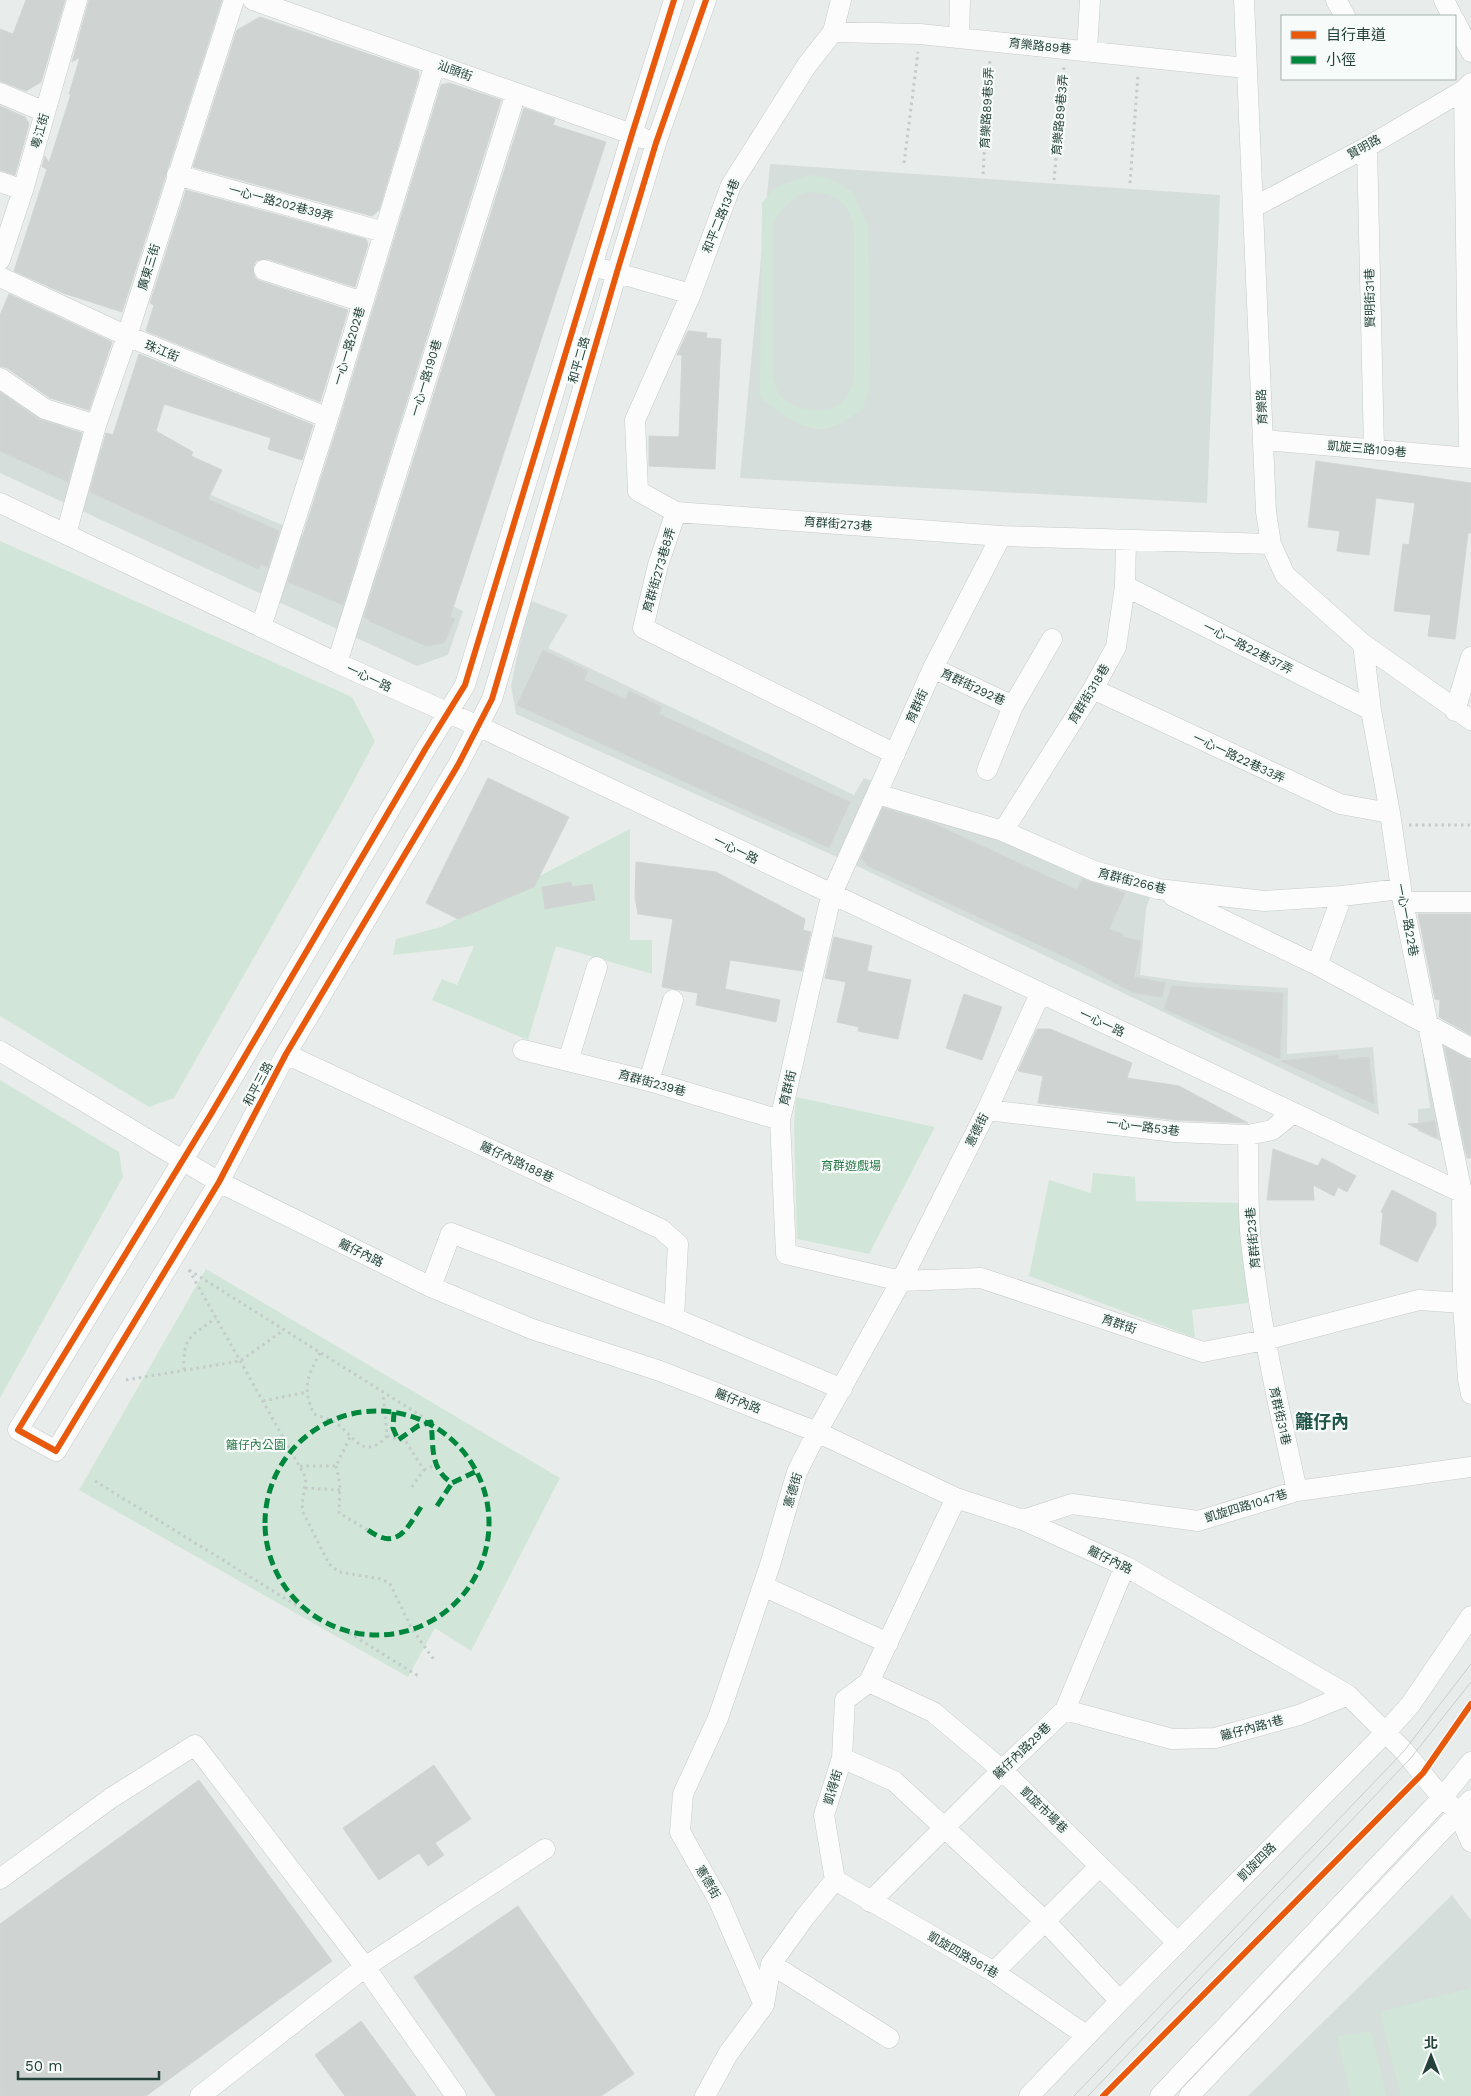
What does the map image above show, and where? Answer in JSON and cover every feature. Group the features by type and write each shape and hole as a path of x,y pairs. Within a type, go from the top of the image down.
{"street":[{"name":"粵江街","path":"0,260 23,190 77,0"},
{"name":"廣東三街","path":"66,534 96,424 127,336 234,0"},
{"name":"汕頭街","path":"253,0 656,142"},
{"name":"和平二路","path":"448,713 466,685 674,0"},
{"name":"和平二路","path":"478,726 492,699 616,272 656,142 706,0"},
{"path":"834,32 842,0"},
{"path":"959,38 960,0"},
{"path":"1087,51 1090,0"},
{"name":"育樂路","path":"1244,0 1266,512 1271,544 1285,575 1363,644 1463,716"},
{"path":"1336,0 1344,15"},
{"path":"1444,0 1452,15"},
{"path":"1456,23 1471,52"},
{"name":"育樂路89巷","path":"834,32 920,34 1246,68"},
{"name":"和平二路134巷","path":"691,294 730,185 807,65 834,32"},
{"name":"一心一路202巷","path":"261,627 328,418 435,64"},
{"path":"1467,86 1470,458"},
{"name":"賢明路","path":"1254,207 1367,147 1467,86"},
{"path":"0,93 45,112"},
{"name":"一心一路190巷","path":"337,663 516,93"},
{"name":"賢明街31巷","path":"1367,147 1374,449"},
{"name":"一心一路202巷39弄","path":"177,175 384,232"},
{"path":"0,182 23,190"},
{"path":"592,266 691,294"},
{"path":"264,270 363,302"},
{"name":"珠江街","path":"0,276 127,336 328,418"},
{"name":"育群街273巷8弄","path":"691,294 635,420 638,491 676,512 658,565 643,628 895,754"},
{"path":"0,378 45,409 96,424"},
{"name":"凱旋三路109巷","path":"1264,440 1470,458"},
{"name":"一心一路","path":"0,503 337,663 478,726 831,896 1467,1195"},
{"name":"育群街273巷","path":"676,512 1000,536"},
{"path":"1000,536 1271,544"},
{"name":"育群街","path":"1000,536 933,668 831,896 780,1120 786,1254 901,1281 981,1278 1203,1352 1265,1340 1419,1300 1463,1303"},
{"name":"育群街318巷","path":"1004,831 1093,689 1116,646 1125,586 1126,540"},
{"name":"一心一路22巷37弄","path":"1125,586 1370,710"},
{"path":"987,770 1013,706 1052,639"},
{"name":"一心一路22巷","path":"1363,644 1370,710 1390,819 1401,896 1428,1027 1467,1195 1463,1303 1468,1379 1471,1394"},
{"path":"1463,716 1471,658"},
{"name":"育群街292巷","path":"933,668 1013,706"},
{"name":"一心一路22巷33弄","path":"1093,689 1340,804 1390,819"},
{"name":"和平三路","path":"448,713 18,1430 56,1451 218,1182 286,1054 458,765 478,726"},
{"name":"育群街266巷","path":"877,794 1004,831 1094,871 1158,889 1264,901 1342,896 1401,896 1471,902"},
{"path":"1158,889 1317,965 1428,1027 1471,1048"},
{"path":"1317,965 1342,896"},
{"path":"568,1061 597,966"},
{"name":"憲德街","path":"764,2005 720,1901 680,1832 683,1794 718,1718 764,1586 797,1472 816,1432 842,1389 901,1281 987,1110 1040,994"},
{"path":"649,1081 672,1000"},
{"name":"育群街239巷","path":"523,1050 649,1081 780,1120"},
{"name":"籬仔內路","path":"0,1051 218,1182 431,1287 532,1329 660,1371 816,1432 956,1498 1023,1520 1125,1566 1348,1695 1384,1734 1404,1751 1442,1798 1467,1812"},
{"name":"籬仔內路188巷","path":"286,1054 661,1229 678,1244 674,1318"},
{"name":"一心一路53巷","path":"987,1110 1175,1132 1248,1135 1272,1130 1293,1113"},
{"name":"育群街23巷","path":"1248,1135 1251,1240 1265,1340"},
{"path":"431,1287 452,1232 674,1318 842,1389"},
{"name":"育群街31巷","path":"1265,1340 1278,1409 1297,1491"},
{"name":"凱旋四路1047巷","path":"1023,1520 1072,1504 1198,1521 1297,1491 1471,1466"},
{"name":"凱得街","path":"835,1880 824,1815 842,1758 845,1700 869,1682 956,1498"},
{"name":"籬仔內路29巷","path":"870,1902 1065,1710 1125,1566"},
{"path":"764,1586 888,1643"},
{"name":"凱旋四路","path":"1029,2096 1120,2001 1384,1734 1410,1705 1471,1616"},
{"name":"凱旋市場巷","path":"869,1682 934,1712 1002,1770 1178,1943"},
{"name":"籬仔內路1巷","path":"1065,1710 1172,1739 1214,1738 1299,1715 1348,1695"},
{"path":"0,1879 111,1798 195,1745 366,1967 456,2096"},
{"path":"842,1758 894,1781 944,1830 1044,1921 1120,2001"},
{"path":"1160,2096 1442,1798 1471,1762"},
{"path":"1467,1812 1471,1842"},
{"path":"1189,2096 1467,1812"},
{"path":"200,2096 366,1967 545,1849"},
{"path":"994,1972 1100,1866"},
{"path":"705,2096 728,2054 764,2005 771,1964 805,1916 835,1880"},
{"name":"凱旋四路961巷","path":"835,1880 870,1902 994,1972 1087,2036"},
{"path":"771,1964 889,2038"}],"path":[{"path":"904,163 920,34"},
{"path":"1130,183 1139,57"},
{"path":"1390,819 1471,825"},
{"path":"426,1419 188,1270 306,1478 302,1505 303,1512 329,1564 339,1572 382,1579 390,1584 412,1629 435,1661"},
{"path":"184,1370 183,1349 192,1335 216,1318"},
{"path":"126,1380 240,1361 284,1330"},
{"path":"320,1352 312,1368 306,1396 314,1414 336,1422 358,1446 366,1447 380,1444 387,1436 383,1392"},
{"path":"263,1401 307,1392"},
{"path":"387,1436 406,1442 424,1470"},
{"path":"350,1437 336,1466 340,1490 339,1513 368,1530"},
{"path":"411,1488 424,1470 435,1465"},
{"path":"299,1466 336,1466"},
{"path":"95,1481 307,1612"},
{"path":"305,1488 340,1490"},
{"path":"349,1633 420,1677"}],"shaded area":[{"path":"770,164 1220,195 1207,503 740,478"},
{"path":"0,387 103,450 285,526 463,611 448,655 417,666 0,473"},
{"path":"529,600 568,615 548,648 854,795 864,778 1155,882 1146,909 1140,975 1189,982 1288,988 1287,1054 1373,1047 1379,1115 855,865 516,714 511,686"},
{"path":"1421,1027 1471,1053 1471,1155 1418,1131 1418,1109 1430,1108 1421,1042"},
{"path":"1452,1895 1471,1920 1471,2096 1248,2096"}],"green space":[{"path":"810,175 829,178 852,192 868,226 869,387 863,409 832,427 821,429 804,426 781,413 760,397 762,203 774,188","holes":["807,192 833,196 839,200 848,211 854,228 854,382 844,400 838,405 830,409 811,410 801,408 785,400 778,392 773,376 773,223 791,200"]},
{"path":"0,541 352,697 375,741 342,803 174,1098 149,1107 0,1016"},
{"path":"630,829 630,940 652,940 652,974 556,946 528,1040 432,1000 442,979 457,985 474,946 393,955 396,939 441,927"},
{"path":"0,1080 119,1152 123,1177 0,1398"},
{"name":"育群遊戲場","path":"796,1097 935,1127 869,1254 797,1239 794,1125"},
{"path":"1093,1173 1135,1177 1136,1201 1243,1203 1248,1303 1192,1310 1195,1338 1029,1276 1049,1180 1091,1193"},
{"name":"籬仔內公園","path":"206,1269 560,1478 471,1651 435,1628 408,1677 79,1490"},
{"path":"1471,1988 1471,2096 1401,2096 1380,2012"},
{"path":"1371,2031 1386,2096 1351,2096 1337,2037"}],"building":[{"path":"26,0 65,0 41,82 26,91 0,81 0,29 13,34"},
{"path":"89,0 222,0 122,312 63,293 14,271 47,169 42,167 45,156 49,163 71,94 69,94 80,57 72,62"},
{"path":"260,17 418,71 419,76 379,210 372,216 193,167 237,30"},
{"path":"449,83 501,100 343,605 288,582 339,422 441,85"},
{"path":"0,106 25,117 29,124 15,175 0,170"},
{"path":"524,108 555,119 553,125 606,142 450,617 455,619 444,643 426,646 369,621 364,617"},
{"path":"186,190 366,239 368,244 355,287 268,259 256,261 253,267 255,278 260,281 348,310 320,402 146,331 154,305 150,303"},
{"path":"9,294 112,342 89,410 50,398 7,368 0,366 0,315"},
{"path":"688,331 707,333 706,338 721,339 715,469 649,466 649,436 679,437 682,355 677,355"},
{"path":"139,354 313,425 302,460 268,449 271,438 164,404 156,431 193,452 191,456 222,470 208,499 279,531 268,567 261,564 258,569 90,492 106,433 113,435"},
{"path":"0,392 38,419 82,433 68,482 0,451"},
{"path":"1316,461 1471,483 1471,533 1468,533 1455,639 1428,636 1431,615 1394,611 1403,544 1409,545 1415,503 1376,498 1369,555 1337,551 1340,531 1308,527"},
{"path":"543,650 588,671 584,680 626,700 629,691 662,707 659,714 850,802 829,848 517,705"},
{"path":"488,778 569,817 534,887 458,919 426,903"},
{"path":"883,808 930,822 1077,890 1082,879 1125,893 1109,929 1123,934 1122,937 1141,941 1134,977 1165,983 1162,997 1132,992 1076,962 868,866 861,858"},
{"path":"636,862 716,872 805,919 803,930 811,932 802,971 730,960 725,989 780,1000 776,1022 696,1005 698,993 662,987 673,919 638,914 635,897"},
{"path":"571,882 572,887 592,884 595,900 545,909 542,887"},
{"path":"1418,914 1471,914 1471,1035 1439,1017 1440,1000 1435,999"},
{"path":"834,937 872,946 867,971 911,980 898,1039 858,1031 859,1027 837,1022 846,982 825,978"},
{"path":"1172,986 1283,993 1280,1059 1164,1009"},
{"path":"964,994 1002,1007 982,1060 946,1048"},
{"path":"1037,1029 1050,1029 1132,1063 1127,1078 1179,1086 1248,1123 1176,1120 1038,1103 1043,1076 1018,1071"},
{"path":"1445,1047 1471,1060 1471,1158 1467,1158"},
{"path":"1338,1055 1338,1060 1369,1057 1374,1104 1281,1061"},
{"path":"1435,1121 1437,1138 1408,1124 1422,1123"},
{"path":"1273,1149 1318,1166 1322,1158 1356,1176 1347,1192 1338,1187 1334,1196 1313,1185 1314,1200 1267,1200"},
{"path":"1392,1190 1436,1213 1436,1225 1417,1262 1380,1244 1383,1213 1381,1212"},
{"path":"434,1765 471,1819 435,1843 444,1855 428,1866 419,1853 379,1880 343,1828"},
{"path":"199,1780 332,1961 146,2096 0,2096 0,1924"},
{"path":"518,1906 634,2074 601,2096 496,2096 414,1977"},
{"path":"361,2021 416,2096 345,2096 315,2055"}],"tram line":[{"path":"1074,2096 1404,1751 1471,1664"},
{"path":"1088,2096 1410,1759 1471,1682"}],"marked path":[{"path":"377,1411 399,1413 430,1424 456,1444 476,1470 487,1501 489,1523 487,1545 476,1576 456,1602 430,1622 399,1633 377,1635 355,1633 324,1622 298,1602 278,1576 267,1545 265,1523 267,1501 278,1470 298,1444 324,1424 355,1413 377,1411"},
{"path":"394,1412 393,1428 398,1440 418,1426 431,1422 436,1464 439,1471 452,1483 475,1472"},
{"path":"437,1506 452,1483"},
{"path":"368,1530 386,1539 394,1538 405,1530 421,1507"}],"cycle path":[{"path":"674,0 465,685 211,1114 18,1430 56,1451 219,1182 286,1054 458,765 492,699 656,143 706,0"},
{"path":"1103,2096 1423,1773 1471,1704"}],"district":[{"name":"籬仔內","path":"1322,1421"}]}
